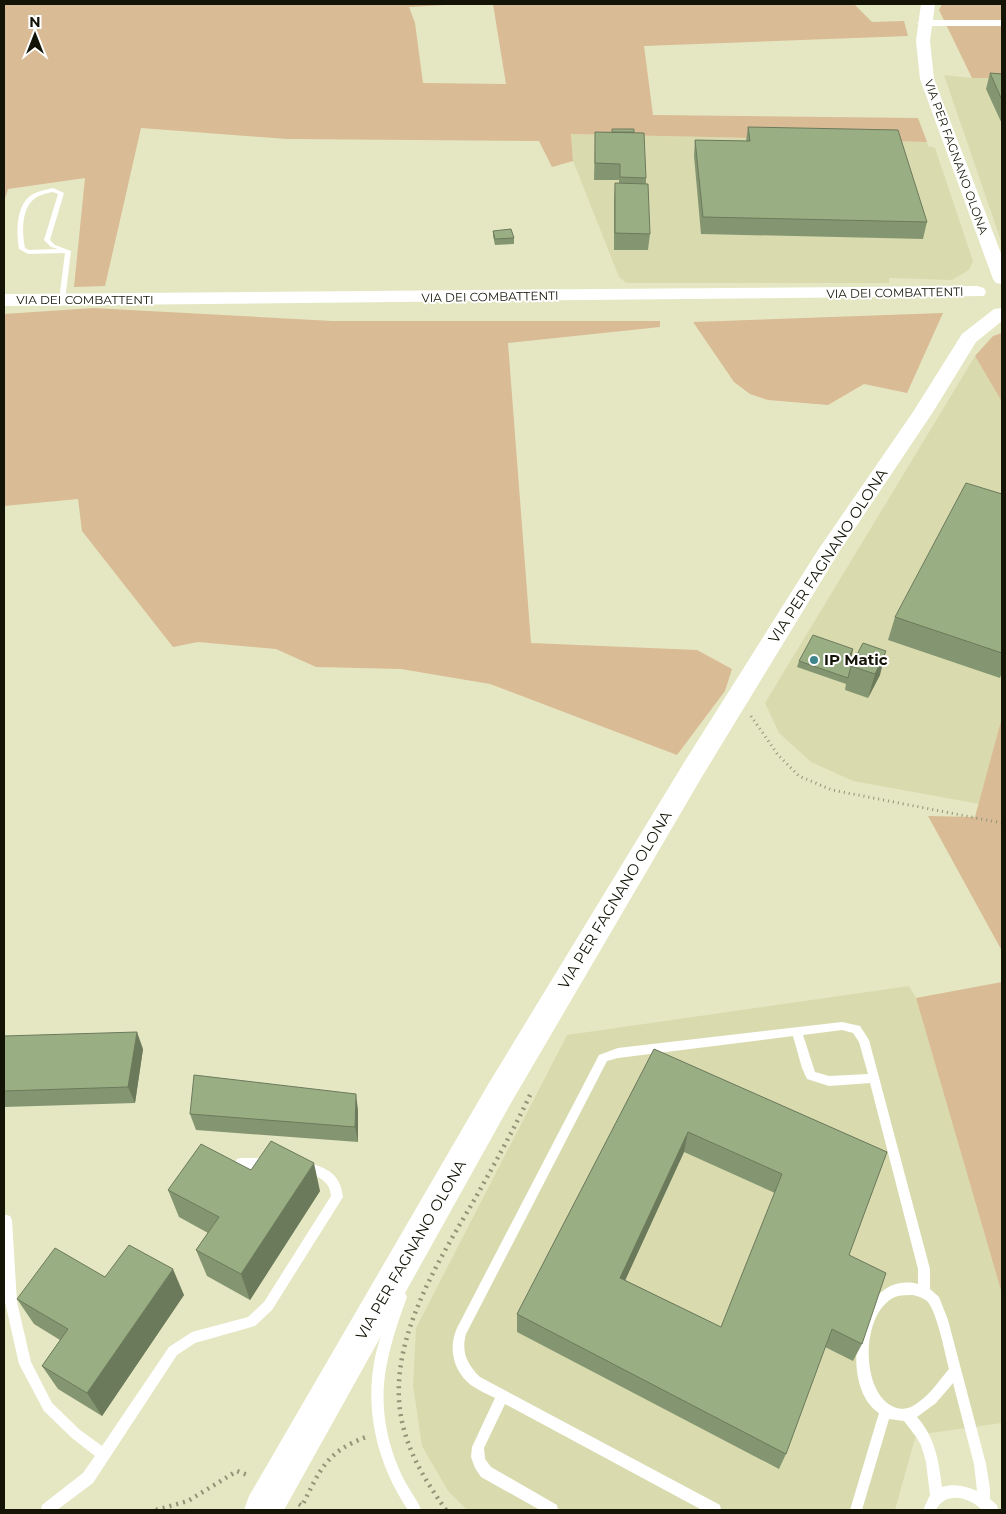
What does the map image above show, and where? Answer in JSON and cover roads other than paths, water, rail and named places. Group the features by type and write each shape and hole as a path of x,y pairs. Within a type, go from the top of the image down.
{"main road":[{"name":"VIA PER FAGNANO OLONA","path":"928,4 922,23 921,47 927,79 1002,279"},
{"path":"977,292 986,285 1002,283"},
{"name":"VIA PER FAGNANO OLONA","path":"977,292 979,302 1002,313"},
{"name":"VIA DEI COMBATTENTI","path":"4,300 977,292"},
{"name":"VIA PER FAGNANO OLONA","path":"263,1510 523,1080 694,768 829,550 923,412 969,338 1002,313"}],"street":[{"path":"922,23 1002,23"}],"lane":[{"path":"53,190 61,193 47,240 53,246 68,251 28,252 22,249 19,234 28,202 41,192 53,190"},
{"path":"62,300 68,251"},
{"path":"710,1509 476,1381 463,1367 459,1359 458,1341 602,1058 618,1053 842,1026 856,1029 864,1040 924,1269 924,1293"},
{"path":"797,1032 806,1068 811,1076 829,1081 874,1078"},
{"path":"415,1510 388,1460 380,1428 377,1392 380,1363 389,1329 407,1280 490,1131 523,1080"},
{"path":"241,1163 278,1162"},
{"path":"47,1510 88,1478 173,1350 192,1338 251,1322 268,1306 337,1197 337,1186 332,1178 318,1171 295,1164"},
{"path":"6,1220 11,1302 25,1364 48,1407 76,1434 104,1455"},
{"path":"955,1371 927,1405 912,1413 896,1414 886,1410 873,1400 865,1383 862,1347 868,1322 877,1304 890,1291 904,1287 924,1293 932,1298 942,1320 980,1464 988,1505"},
{"path":"503,1396 478,1446 476,1456 479,1464 486,1472 552,1510"},
{"path":"856,1510 886,1410"},
{"path":"906,1414 920,1428 928,1444 937,1497"},
{"path":"929,1510 937,1497 947,1492 959,1490 972,1493 988,1505"}],"place":[{"name":"IP Matic","path":"814,660"}]}
